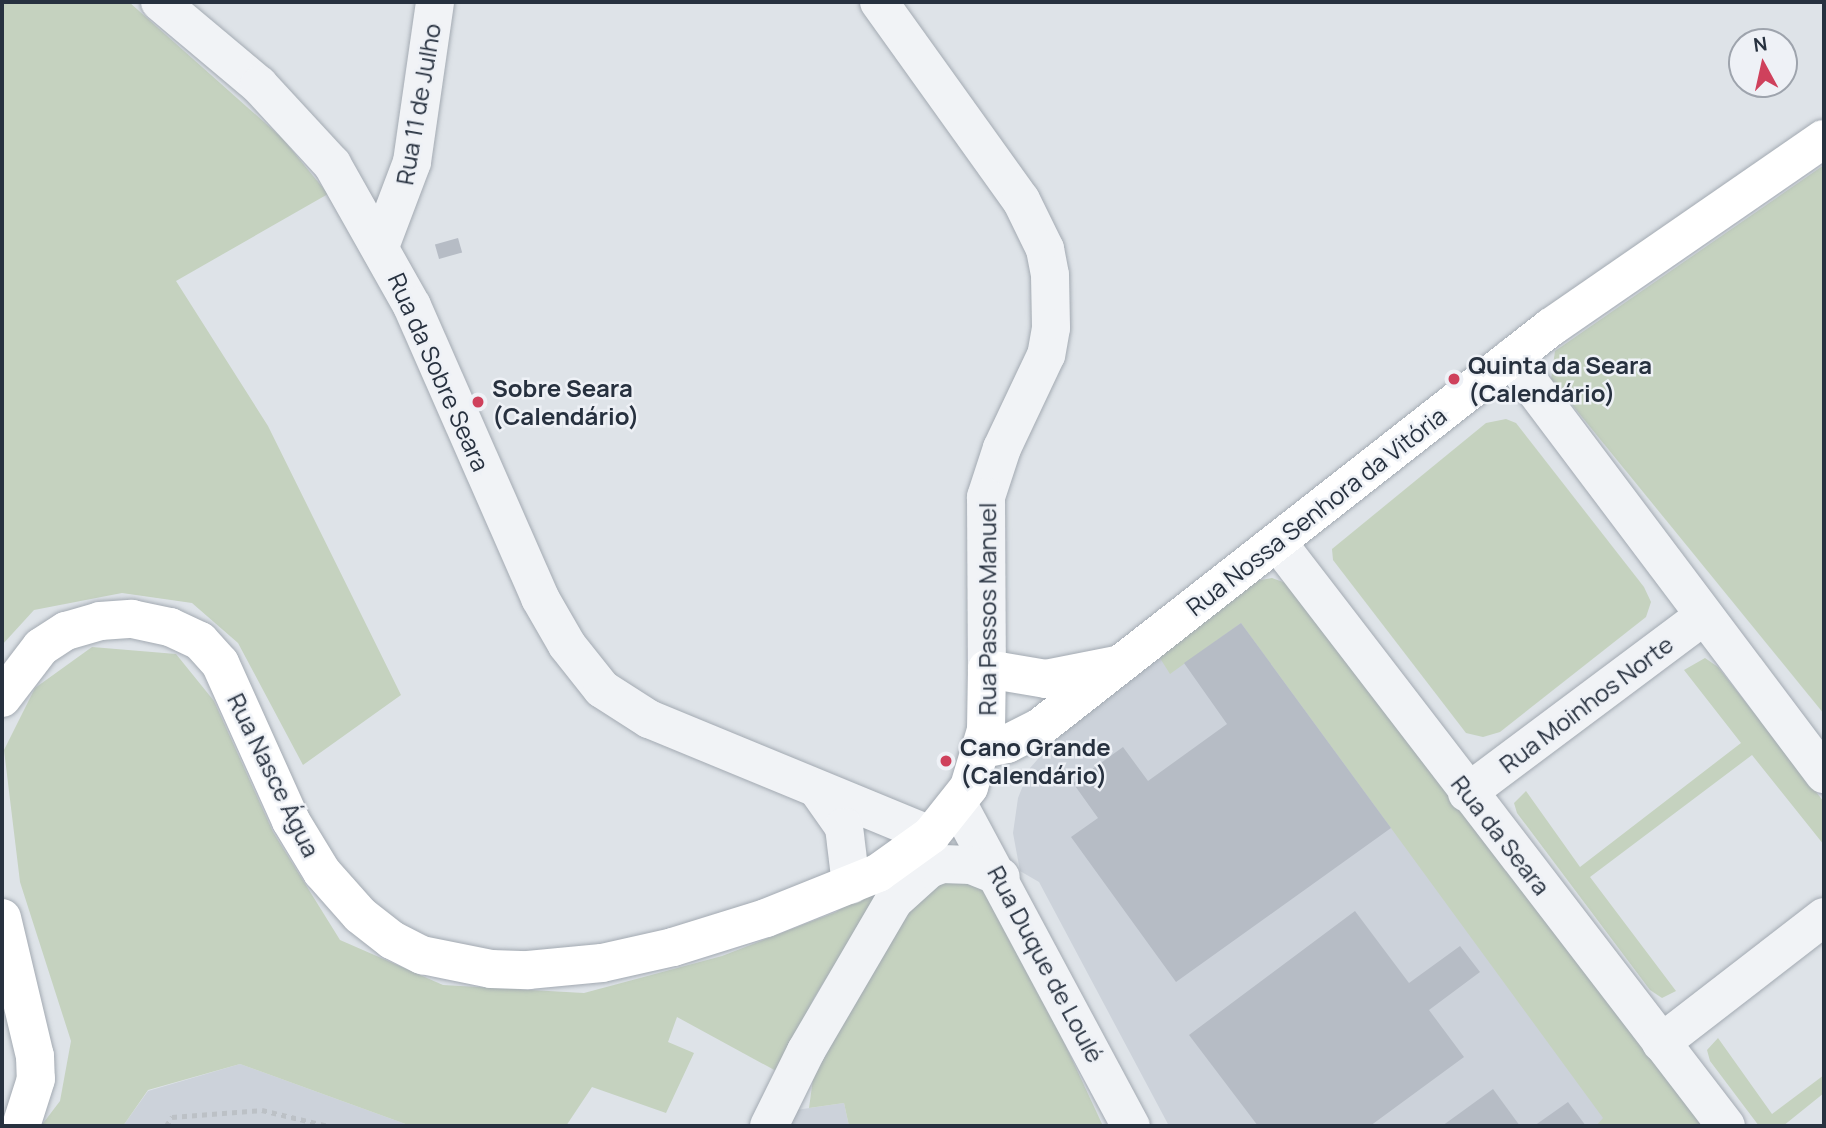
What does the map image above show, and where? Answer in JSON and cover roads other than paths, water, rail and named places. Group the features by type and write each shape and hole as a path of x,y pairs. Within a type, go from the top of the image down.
{"main road":[{"name":"Rua Nossa Senhora da Vitória","path":"983,749 1007,744 1039,728 1511,358 1824,139"},
{"name":"Rua Nasce Água","path":"2,698 41,647 66,631 100,621 132,619 157,624 200,641 220,663 291,821 321,872 360,915 392,940 422,956 457,964 528,970 603,963 753,922 851,885"},
{"name":"Rua Nossa Senhora da Vitória","path":"987,668 1045,679 1116,665"},
{"name":"Rua Passos Manuel","path":"851,885 924,842 958,804 983,749 987,668"},
{"path":"2,918 35,1056 36,1079 21,1126"}],"street":[{"name":"Rua da Sobre Seara","path":"160,2 298,124 332,164 381,244 540,598 584,668 602,689 649,719 818,790 924,842"},
{"name":"Rua 11 de Julho","path":"381,244 412,162 435,2"},
{"name":"Rua Passos Manuel","path":"879,2 1021,200 1045,249 1050,275 1051,328 1046,355 1002,448 986,497 987,668"},
{"path":"1511,358 1824,775"},
{"name":"Rua da Seara","path":"1278,543 1467,793 1726,1126"},
{"name":"Rua Moinhos Norte","path":"1467,793 1704,616"},
{"path":"818,790 844,827 851,885"},
{"name":"Rua Duque de Loulé","path":"958,804 1000,877 1131,1126"},
{"path":"768,1126 806,1051 893,902 924,842"},
{"path":"893,902 916,879 942,864 971,865 1000,877"},
{"path":"1661,1043 1824,917"}],"place":[{"name":"Quinta da Seara (Calendário)","path":"1454,379"},
{"name":"Sobre Seara (Calendário)","path":"478,402"},
{"name":"Cano Grande (Calendário)","path":"946,761"}]}
